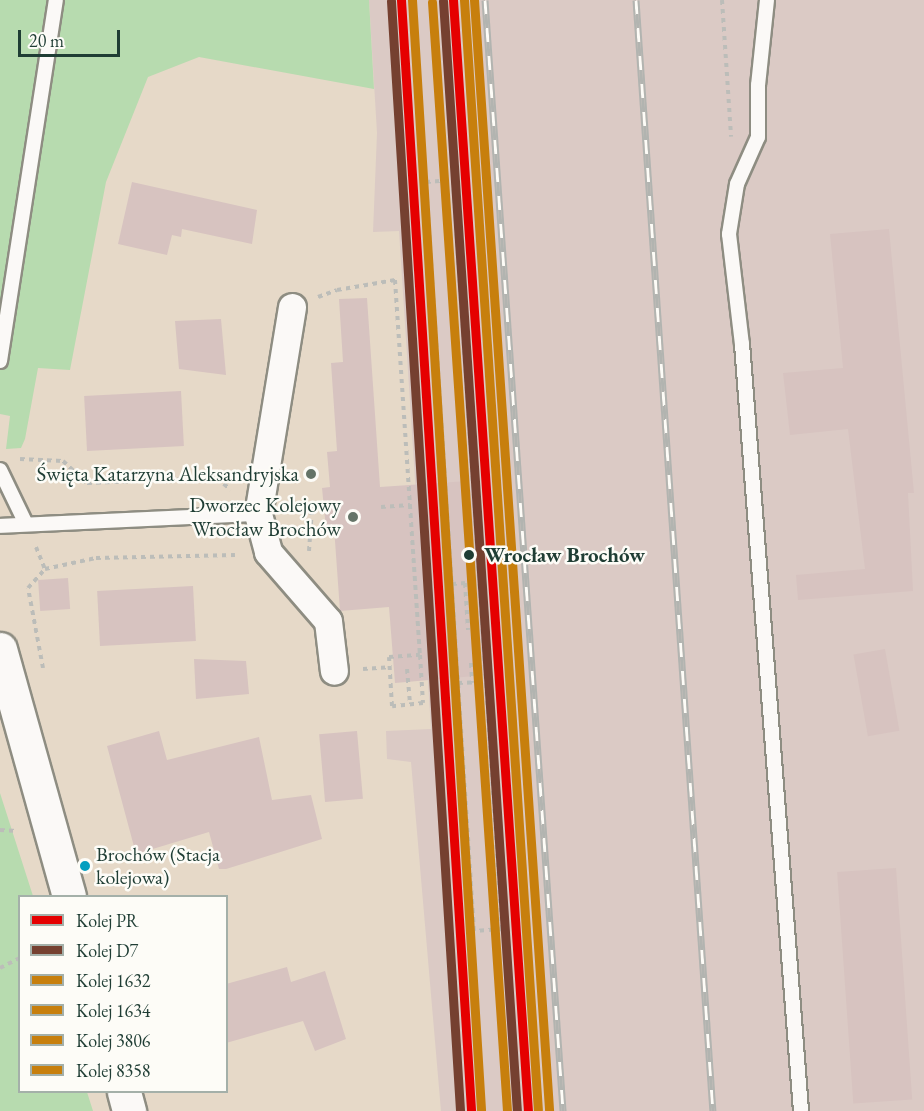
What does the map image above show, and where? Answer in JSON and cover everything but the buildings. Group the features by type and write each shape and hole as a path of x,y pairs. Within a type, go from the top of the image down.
{"street":[{"path":"292,307 258,514 268,552 328,621 334,671"},
{"path":"0,650 68,895"},
{"path":"124,1093 129,1111"}],"lane":[{"path":"0,361 56,0"},
{"path":"767,0 758,85 758,137 737,184 729,234 742,344 801,1111"},
{"path":"0,470 26,524"},
{"path":"0,526 258,514"}],"path":[{"path":"722,0 732,159 745,166"},
{"path":"453,180 479,582 502,930 474,931 426,182 453,180"},
{"path":"292,307 337,290 395,280 420,655 423,704 392,706 388,657 420,655"},
{"path":"9,459 63,461 87,483 217,478 258,514"},
{"path":"381,507 410,505"},
{"path":"302,510 324,507"},
{"path":"308,559 312,509"},
{"path":"43,668 28,588 45,569 96,558 233,552 240,561"},
{"path":"452,584 479,582"},
{"path":"465,583 468,630"},
{"path":"471,663 472,683"},
{"path":"407,669 410,704"},
{"path":"458,683 486,682"},
{"path":"0,968 18,959"}],"shaded area":[{"path":"369,0 924,0 924,1111 441,1111 411,762 387,759 386,731 431,729 399,231 373,232 377,133"}],"green space":[{"path":"0,0 369,0 374,89 199,57 148,77 106,182 70,370 38,368 25,439 21,448 6,449 10,416 0,414"},
{"path":"0,793 33,895 18,895 18,1093 87,1093 93,1111 0,1111"}],"railway":[{"path":"485,0 563,1111"},
{"path":"636,0 713,1111"}],"rail line":[{"name":"PR","path":"401,0 471,1111"},
{"name":"8358","path":"412,0 481,1110"},
{"name":"PR","path":"453,0 528,1111"},
{"name":"1632","path":"464,0 538,1110"},
{"name":"3806","path":"474,0 549,1110"},
{"name":"D7","path":"391,1 460,1111"},
{"name":"D7","path":"443,1 517,1111"},
{"name":"1634","path":"432,2 507,1111"}],"place":[{"name":"Święta Katarzyna Aleksandryjska","path":"311,474"},
{"name":"Dworzec Kolejowy Wrocław Brochów","path":"353,517"},
{"name":"Wrocław Brochów","path":"469,555"},
{"name":"Brochów (Stacja kolejowa)","path":"85,866"}]}
